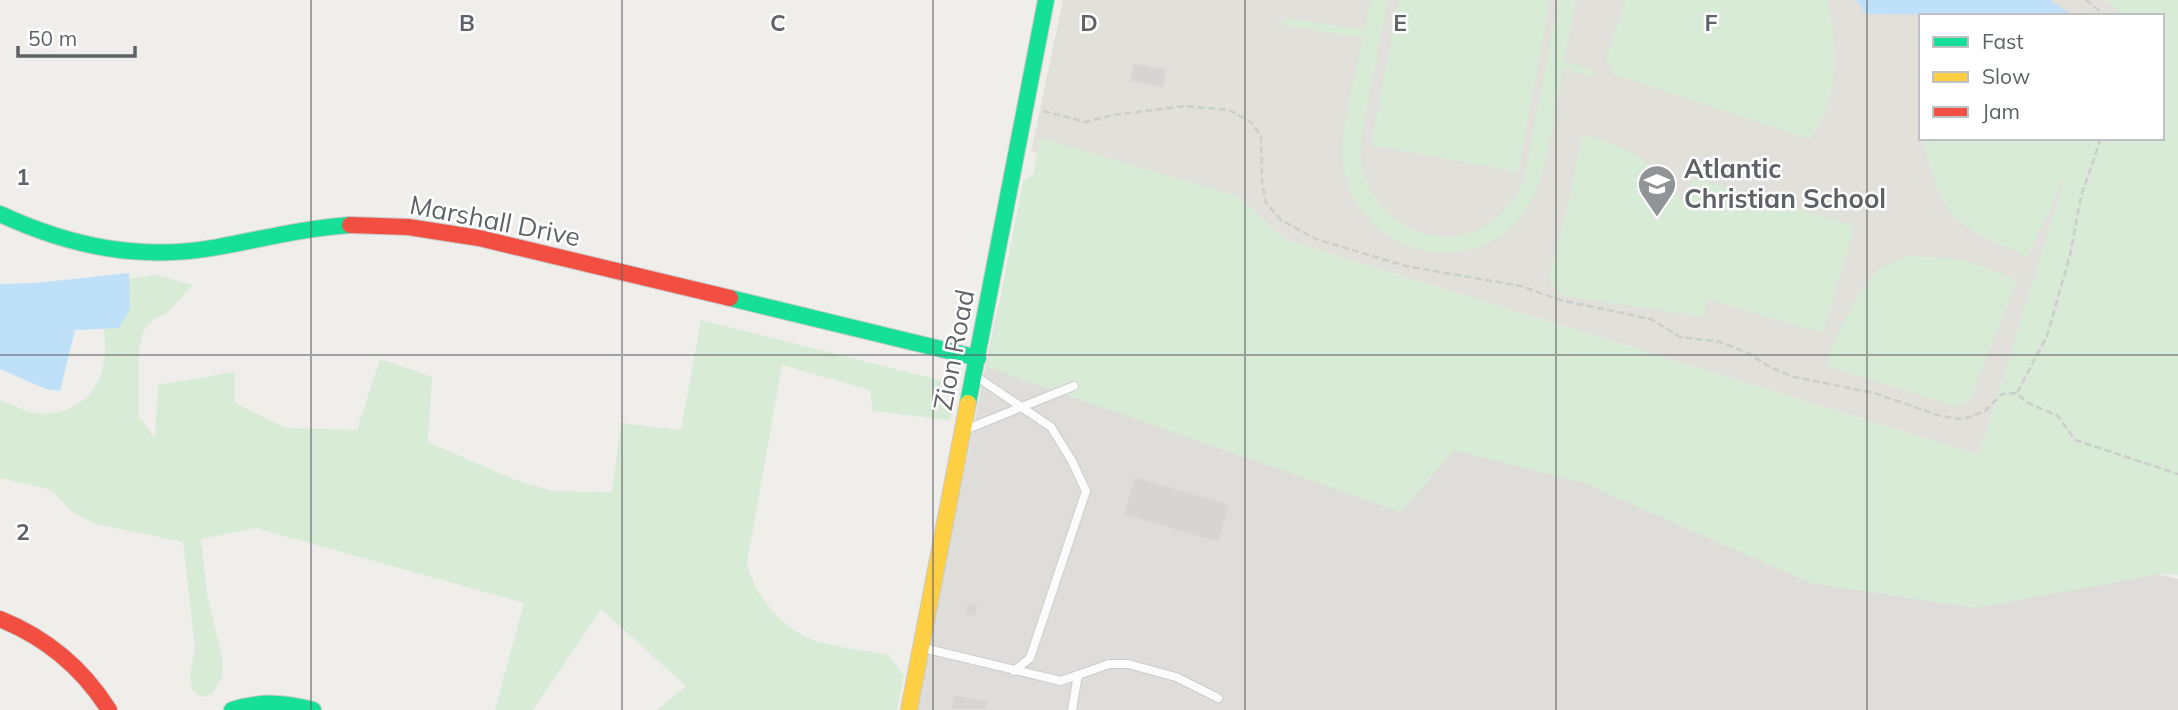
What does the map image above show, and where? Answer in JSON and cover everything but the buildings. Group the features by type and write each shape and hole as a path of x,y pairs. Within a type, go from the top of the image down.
{"street":[{"name":"Zion Road","path":"909,710 1046,0"},
{"name":"Marshall Drive","path":"0,214 68,243 136,254 203,250 291,232 338,226 389,225 438,230 978,358"},
{"path":"0,619 36,635 62,653 86,676 109,710"},
{"path":"232,710 254,702 270,701 313,710"}],"lane":[{"path":"974,376 1051,427 1072,461 1086,491 1030,658 1014,671"},
{"path":"964,430 1074,386"},
{"path":"922,648 1060,681 1110,664 1128,664 1176,677 1218,698"},
{"path":"1072,710 1077,675"}],"path":[{"path":"2086,0 2104,14"},
{"path":"1044,111 1086,122 1113,115 1185,106 1228,110 1251,122 1261,136 1262,182 1266,203 1280,220 1316,239 1406,266 1521,286 1560,300 1651,320 1680,337 1720,342 1748,353 1770,367 1794,377 1874,393 1941,416 1970,418 1985,411 2003,394 2017,393 2026,402 2058,416 2075,440 2178,474"},
{"path":"2017,393 2047,336 2070,255 2077,209 2100,140"}],"shaded area":[{"name":"Atlantic Christian School","path":"1063,0 2105,0 2118,9 2117,14 1919,14 1919,140 2077,140 1979,455 1286,240 1237,196 1031,152"},
{"path":"998,307 2178,579 2178,710 915,710"}],"green space":[{"path":"1371,0 1388,0 1361,137 1362,167 1373,194 1390,215 1412,229 1437,236 1463,235 1489,224 1517,193 1528,161 1559,0 1576,0 1564,61 1595,71 1593,77 1563,68 1546,159 1535,194 1528,207 1507,231 1481,246 1453,252 1424,250 1397,241 1373,224 1355,200 1344,170 1343,139 1363,38 1283,25 1284,18 1364,30"},
{"path":"1399,0 1550,0 1518,172 1371,145"},
{"path":"1626,0 1827,0 1833,36 1834,72 1826,107 1809,139 1614,74 1606,59"},
{"path":"2105,0 2178,0 2178,575 2161,574 1975,608 1810,583 1582,482 1454,450 1401,512 987,367 1023,182 1033,174 1040,138 1237,196 1286,240 1979,455 2068,169 2028,257 1964,225 1948,209 1936,186 1924,140 2164,140 2164,14 2116,14 2117,9"},
{"path":"1582,135 1616,145 1640,158 1661,176 1684,203 1692,178 1855,226 1823,333 1707,299 1704,317 1564,296 1558,292 1552,284 1550,274"},
{"path":"1908,256 1971,262 2017,280 1970,400 1956,406 1826,366 1835,339 1852,305 1878,269"},
{"path":"157,275 193,285 166,314 155,318 144,330 139,348 139,417 155,438 158,385 235,372 235,403 286,428 357,430 380,359 432,377 428,442 513,479 552,491 612,492 621,423 681,430 701,320 946,382 942,400 953,403 950,420 873,411 870,390 782,365 747,563 763,599 791,628 822,643 889,655 904,676 897,710 657,710 686,686 601,609 533,710 495,710 524,603 256,528 201,539 207,594 223,661 222,678 212,694 205,697 197,695 192,689 190,675 195,647 183,542 92,523 70,510 52,490 0,478 0,400 41,414 68,409 88,396 101,375 104,362 100,282"}],"water":[{"path":"1856,0 2050,0 2070,14 1919,15 1866,14"},
{"path":"129,273 130,309 119,328 75,330 60,391 46,389 0,369 0,284"}],"traffic: fast":[{"path":"968,403 1046,0"},
{"path":"0,214 80,243 161,252 218,247 300,231 350,225"},
{"path":"730,298 978,358"},
{"path":"232,710 272,704 313,710"}],"traffic: slow":[{"path":"909,710 968,403"}],"traffic: jam":[{"path":"350,225 408,227 479,238 730,298"},
{"path":"0,619 33,635 62,656 87,680 109,710"}],"place":[{"name":"Atlantic Christian School","path":"1657,218"}]}
